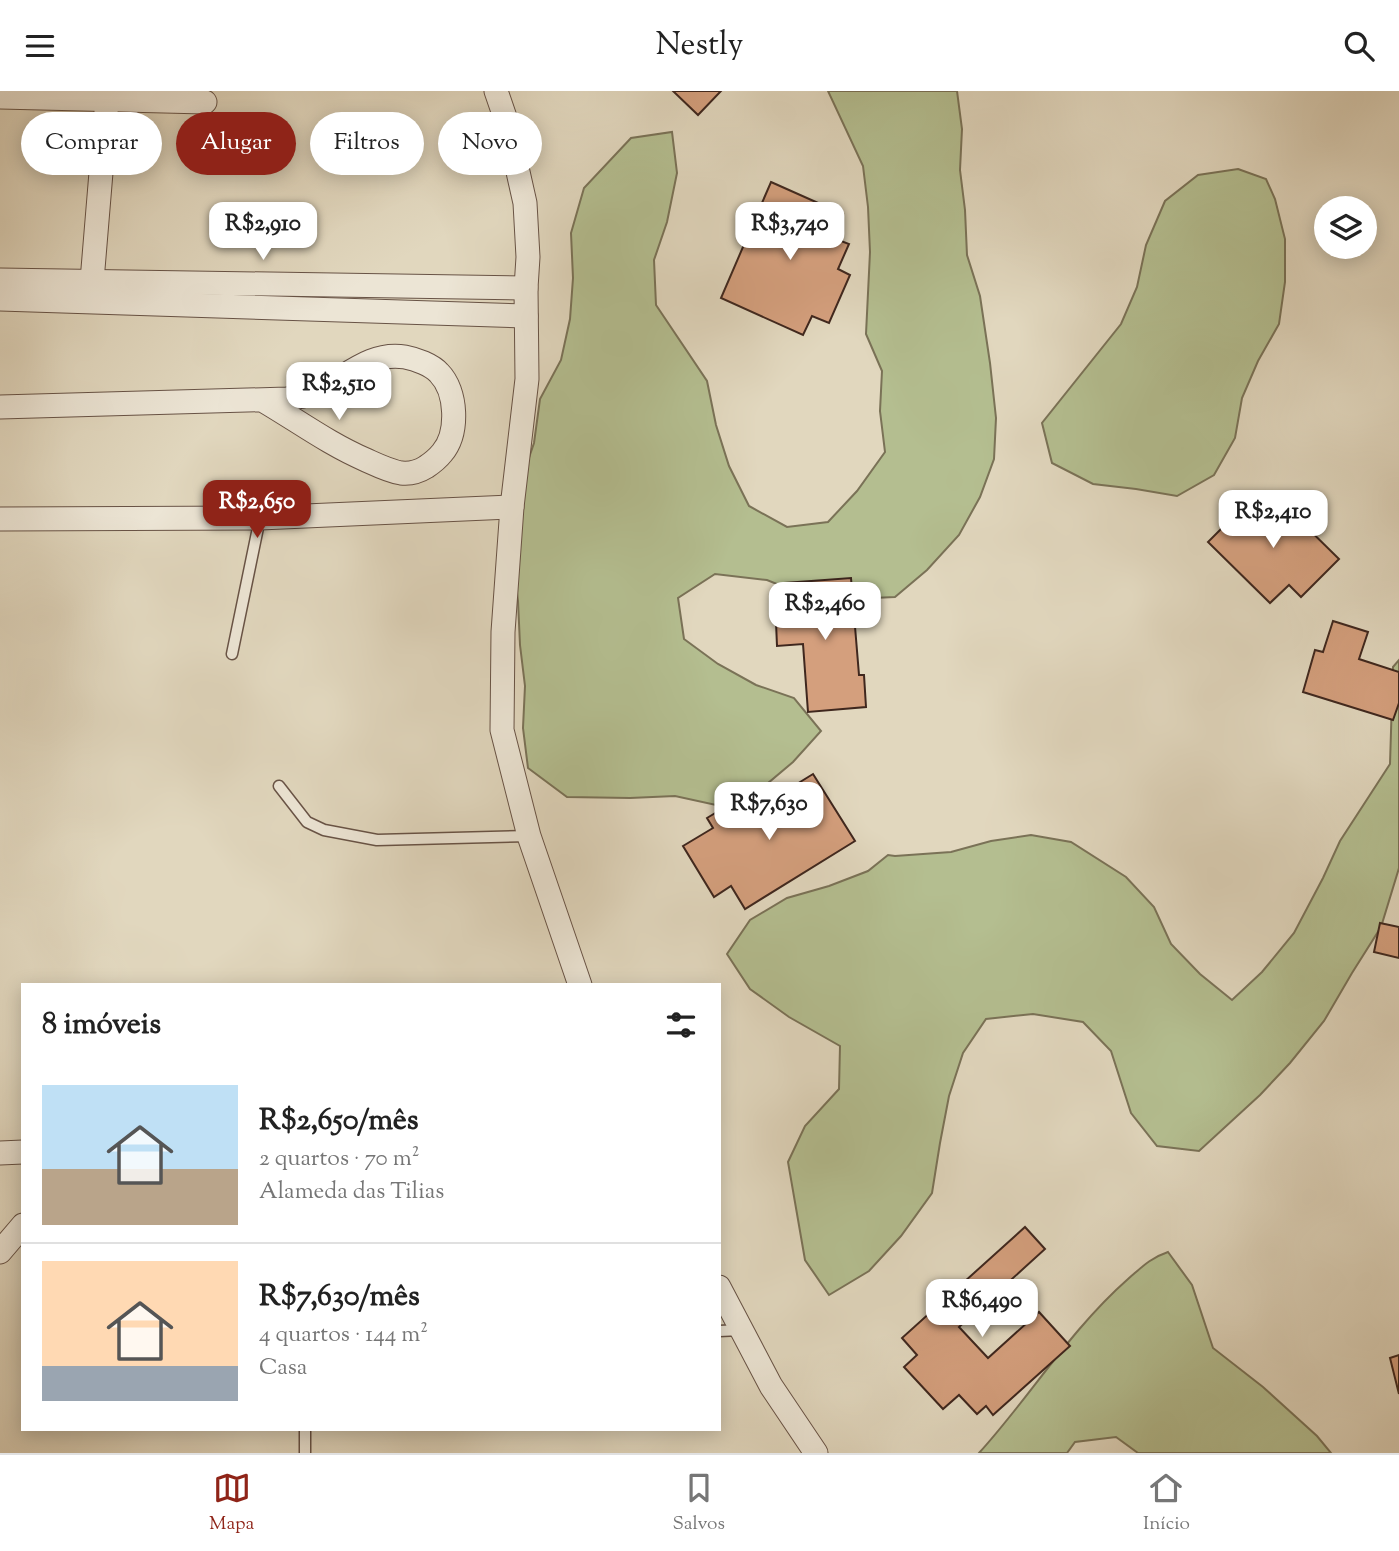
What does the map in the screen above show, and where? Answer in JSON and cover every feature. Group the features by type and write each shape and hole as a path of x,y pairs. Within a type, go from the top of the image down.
{"street":[{"path":"496,91 507,123 525,203 528,257 527,379 512,507 503,632 502,730 528,836 579,983"},
{"path":"0,97 205,102"},
{"path":"92,281 107,100"},
{"path":"0,279 526,288"},
{"path":"0,299 526,316"},
{"path":"0,407 264,401 300,397 317,391 359,366 383,356 406,357 439,372 450,389 454,404 447,445 442,453 418,472 402,473 343,450 264,401"},
{"path":"0,519 260,518 512,507"},
{"path":"0,1153 21,1152"},
{"path":"0,1252 21,1227"},
{"path":"721,1294 731,1331 816,1453"}],"lane":[{"path":"232,654 260,518"},
{"path":"279,786 307,822 324,830 377,840 528,836"},
{"path":"305,1431 305,1453"}],"green space":[{"path":"828,91 957,91 962,129 960,170 967,255 980,296 996,418 994,459 980,497 959,535 927,570 895,597 809,597 767,580 715,574 678,598 684,639 718,664 756,685 794,698 821,731 793,762 761,789 716,805 675,796 567,797 528,768 523,728 525,686 513,560 521,481 534,443 540,399 561,360 570,319 573,278 571,233 584,188 631,138 672,132 677,173 667,222 654,260 656,305 707,381 716,425 729,466 749,506 787,527 828,522 857,491 885,452 880,411 882,371 866,334 870,252 863,166"},
{"path":"1238,169 1266,179 1275,199 1285,239 1285,282 1279,324 1258,361 1242,398 1235,438 1214,475 1177,496 1093,484 1052,463 1042,423 1121,324 1137,287 1146,245 1165,201 1198,175"},
{"path":"1399,660 1399,868 1381,927 1324,1021 1290,1063 1260,1095 1199,1151 1157,1146 1131,1113 1111,1051 1083,1022 1033,1014 986,1019 963,1053 949,1096 932,1193 901,1236 869,1271 829,1295 805,1260 788,1162 805,1126 839,1089 840,1046 789,1017 750,989 727,954 750,920 787,898 868,871 888,855 951,852 991,841 1031,835 1071,842 1126,877 1154,907 1171,944 1200,974 1232,1000 1262,972 1294,933 1340,841 1390,764 1393,667"},
{"path":"1168,1252 1192,1285 1213,1348 1263,1387 1317,1436 1331,1453 1138,1453 1116,1437 1075,1442 1067,1453 979,1453 1087,1320 1128,1279 1156,1257"}],"building":[{"path":"673,91 721,91 698,115"},
{"path":"771,182 843,214 833,238 849,244 838,269 850,275 829,323 812,316 803,335 721,298"},
{"path":"1254,496 1269,510 1279,500 1339,559 1301,597 1289,585 1270,603 1208,542"},
{"path":"851,578 859,675 864,675 866,707 808,712 803,644 777,646 776,622 788,622 785,583"},
{"path":"1333,621 1368,632 1359,659 1399,672 1399,703 1393,720 1303,692 1315,650 1323,652"},
{"path":"813,774 855,841 745,909 731,886 714,897 683,846 713,828 707,818 740,798 750,813"},
{"path":"1380,923 1399,927 1399,958 1374,952"},
{"path":"1025,1227 1045,1249 959,1327 988,1358 1039,1312 1070,1346 993,1415 986,1406 977,1414 959,1395 943,1409 904,1367 917,1355 902,1338"},
{"path":"1399,1355 1399,1394 1390,1358"}]}
